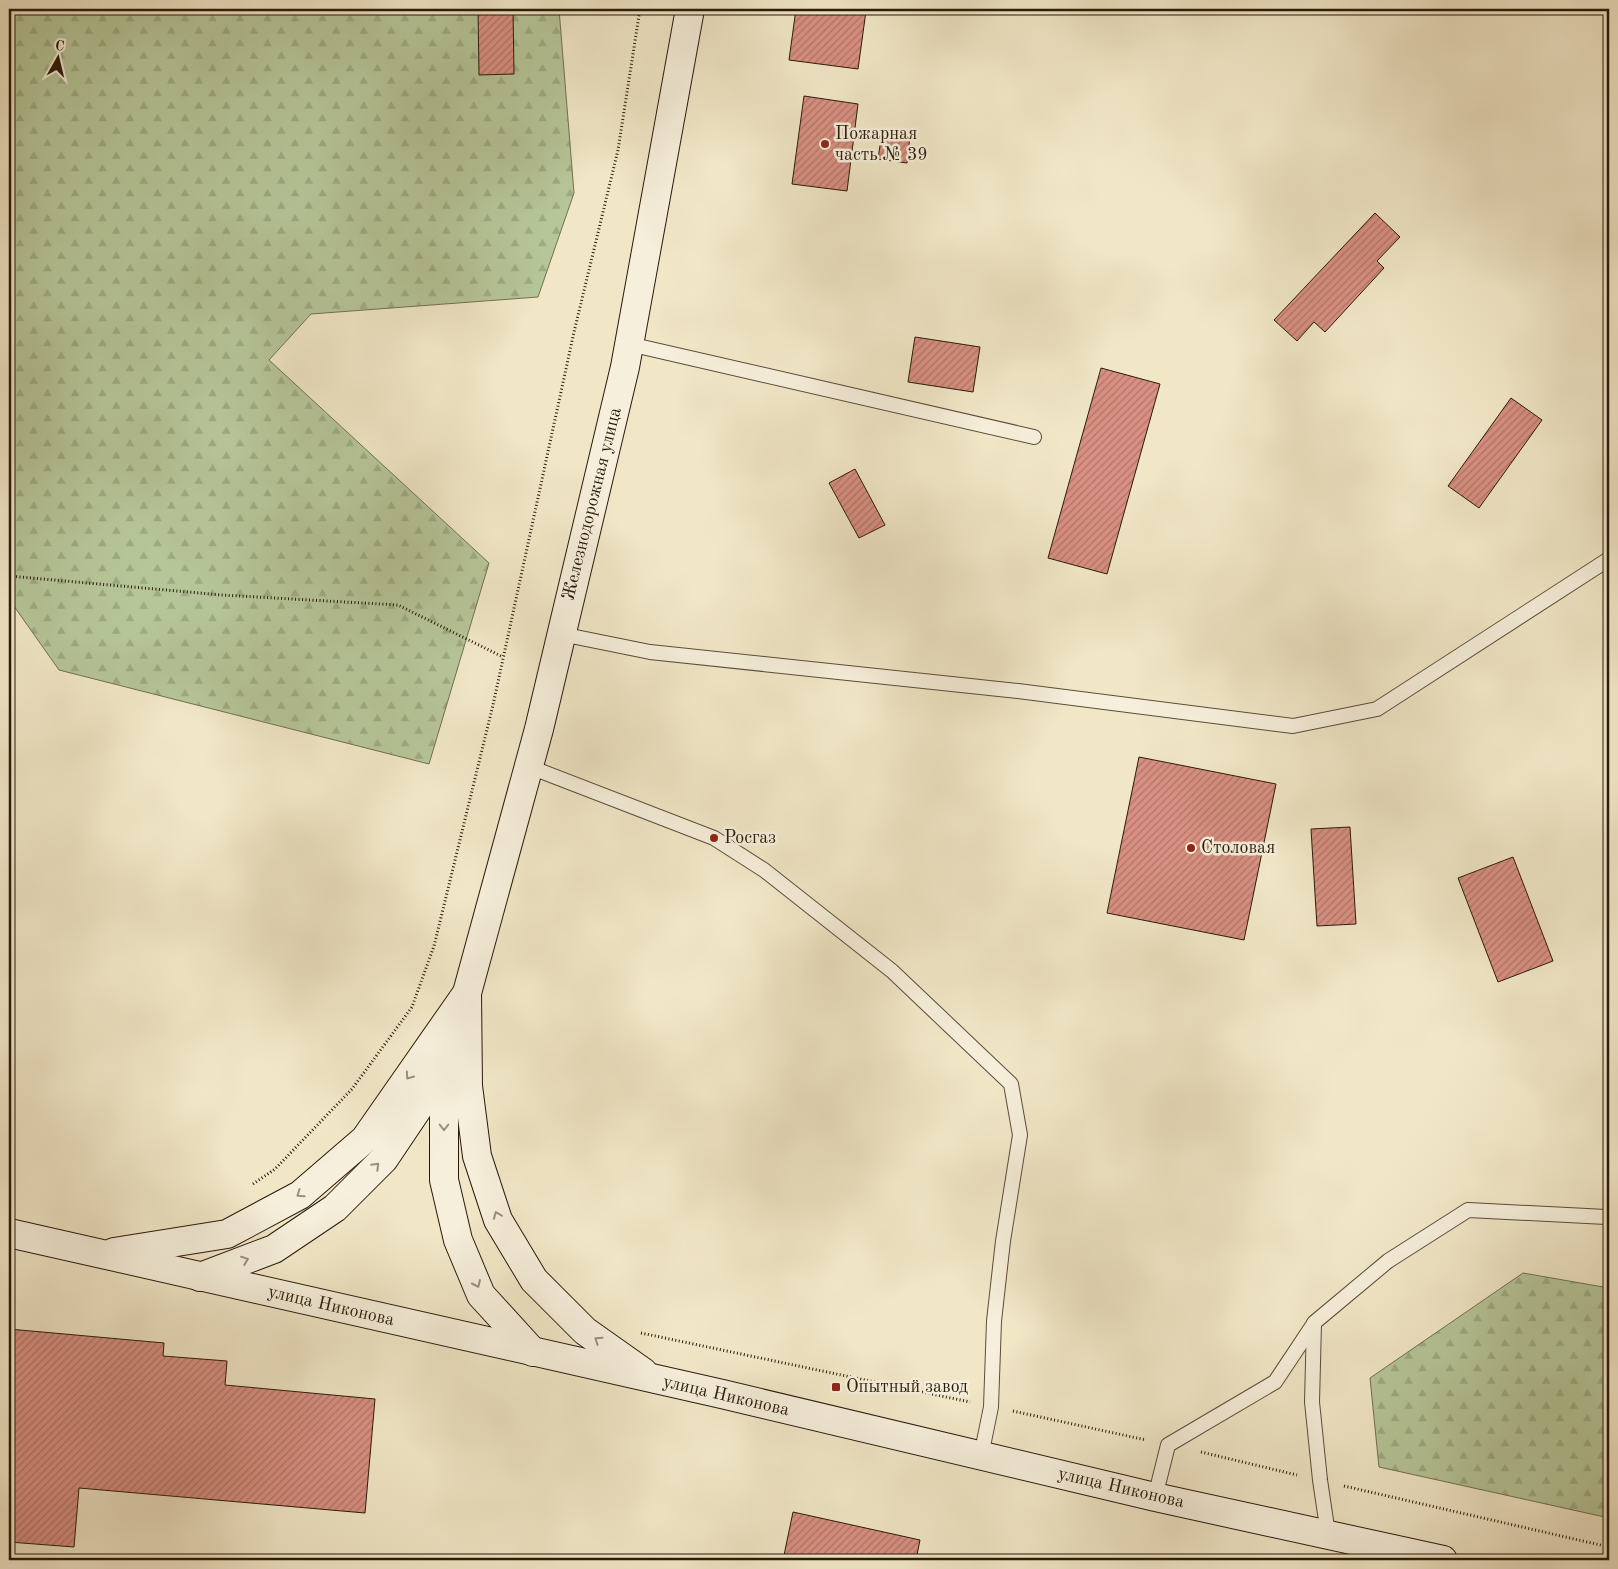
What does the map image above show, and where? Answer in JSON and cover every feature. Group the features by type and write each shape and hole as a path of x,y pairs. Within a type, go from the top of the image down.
{"main road":[{"name":"Железнодорожная улица","path":"652,1378 585,1331 534,1280 498,1220 477,1156 468,1086 467,993 530,767 625,368 690,9"},
{"name":"Железнодорожная улица","path":"99,1254 227,1234 300,1196 364,1139 467,993"},
{"path":"200,1277 274,1249 335,1208 384,1159 424,1101 467,993"},
{"path":"467,993 444,1103 444,1180 458,1240 481,1295 533,1352"},
{"name":"улица Никонова","path":"9,1233 652,1378 1155,1496 1443,1560"}],"lane":[{"path":"629,344 1034,437"},
{"path":"561,634 650,652 1018,692 1293,726 1377,709 1609,559"},
{"path":"530,767 714,838 764,870 892,971 1012,1084 1020,1135 1002,1250 994,1322 991,1407 981,1456"},
{"path":"1155,1496 1168,1445 1275,1382 1314,1322 1388,1261 1468,1210 1606,1217 1609,1219"},
{"path":"1314,1322 1312,1402 1328,1534"}],"path":[{"path":"251,1185 276,1169 352,1088 412,1006 434,946 503,657 574,332 618,150 640,9"},
{"path":"9,576 222,595 398,605 503,657"},
{"path":"640,1333 1168,1445 1609,1547"}],"green space":[{"path":"9,9 559,9 574,193 538,297 311,314 269,360 489,563 429,764 59,670 9,599"},
{"path":"1523,1273 1609,1288 1609,1518 1379,1467 1370,1378"}],"building":[{"path":"478,9 513,9 514,74 479,75"},
{"path":"796,9 849,9 866,11 858,69 789,60"},
{"name":"Пожарная часть № 39","path":"804,96 858,104 847,191 792,184"},
{"path":"882,132 910,136 907,163 878,159"},
{"path":"1375,213 1400,237 1377,261 1384,268 1325,332 1314,322 1297,341 1274,320"},
{"path":"915,337 980,347 973,392 908,382"},
{"path":"1101,368 1160,384 1107,574 1048,558"},
{"path":"1511,398 1542,420 1479,508 1448,486"},
{"path":"855,469 885,525 859,538 829,483"},
{"name":"Столовая","path":"1139,757 1276,784 1244,940 1107,913"},
{"path":"1350,827 1356,924 1317,926 1311,829"},
{"path":"1513,857 1553,961 1498,982 1458,878"},
{"path":"9,1329 164,1343 163,1356 227,1361 225,1385 375,1399 365,1513 79,1488 74,1547 9,1542"},
{"path":"793,1512 920,1540 916,1560 783,1560"}],"place":[{"name":"Пожарная часть № 39","path":"825,144"},
{"name":"Росгаз","path":"714,838"},
{"name":"Столовая","path":"1191,848"},
{"name":"Опытный завод","path":"836,1387"}]}
